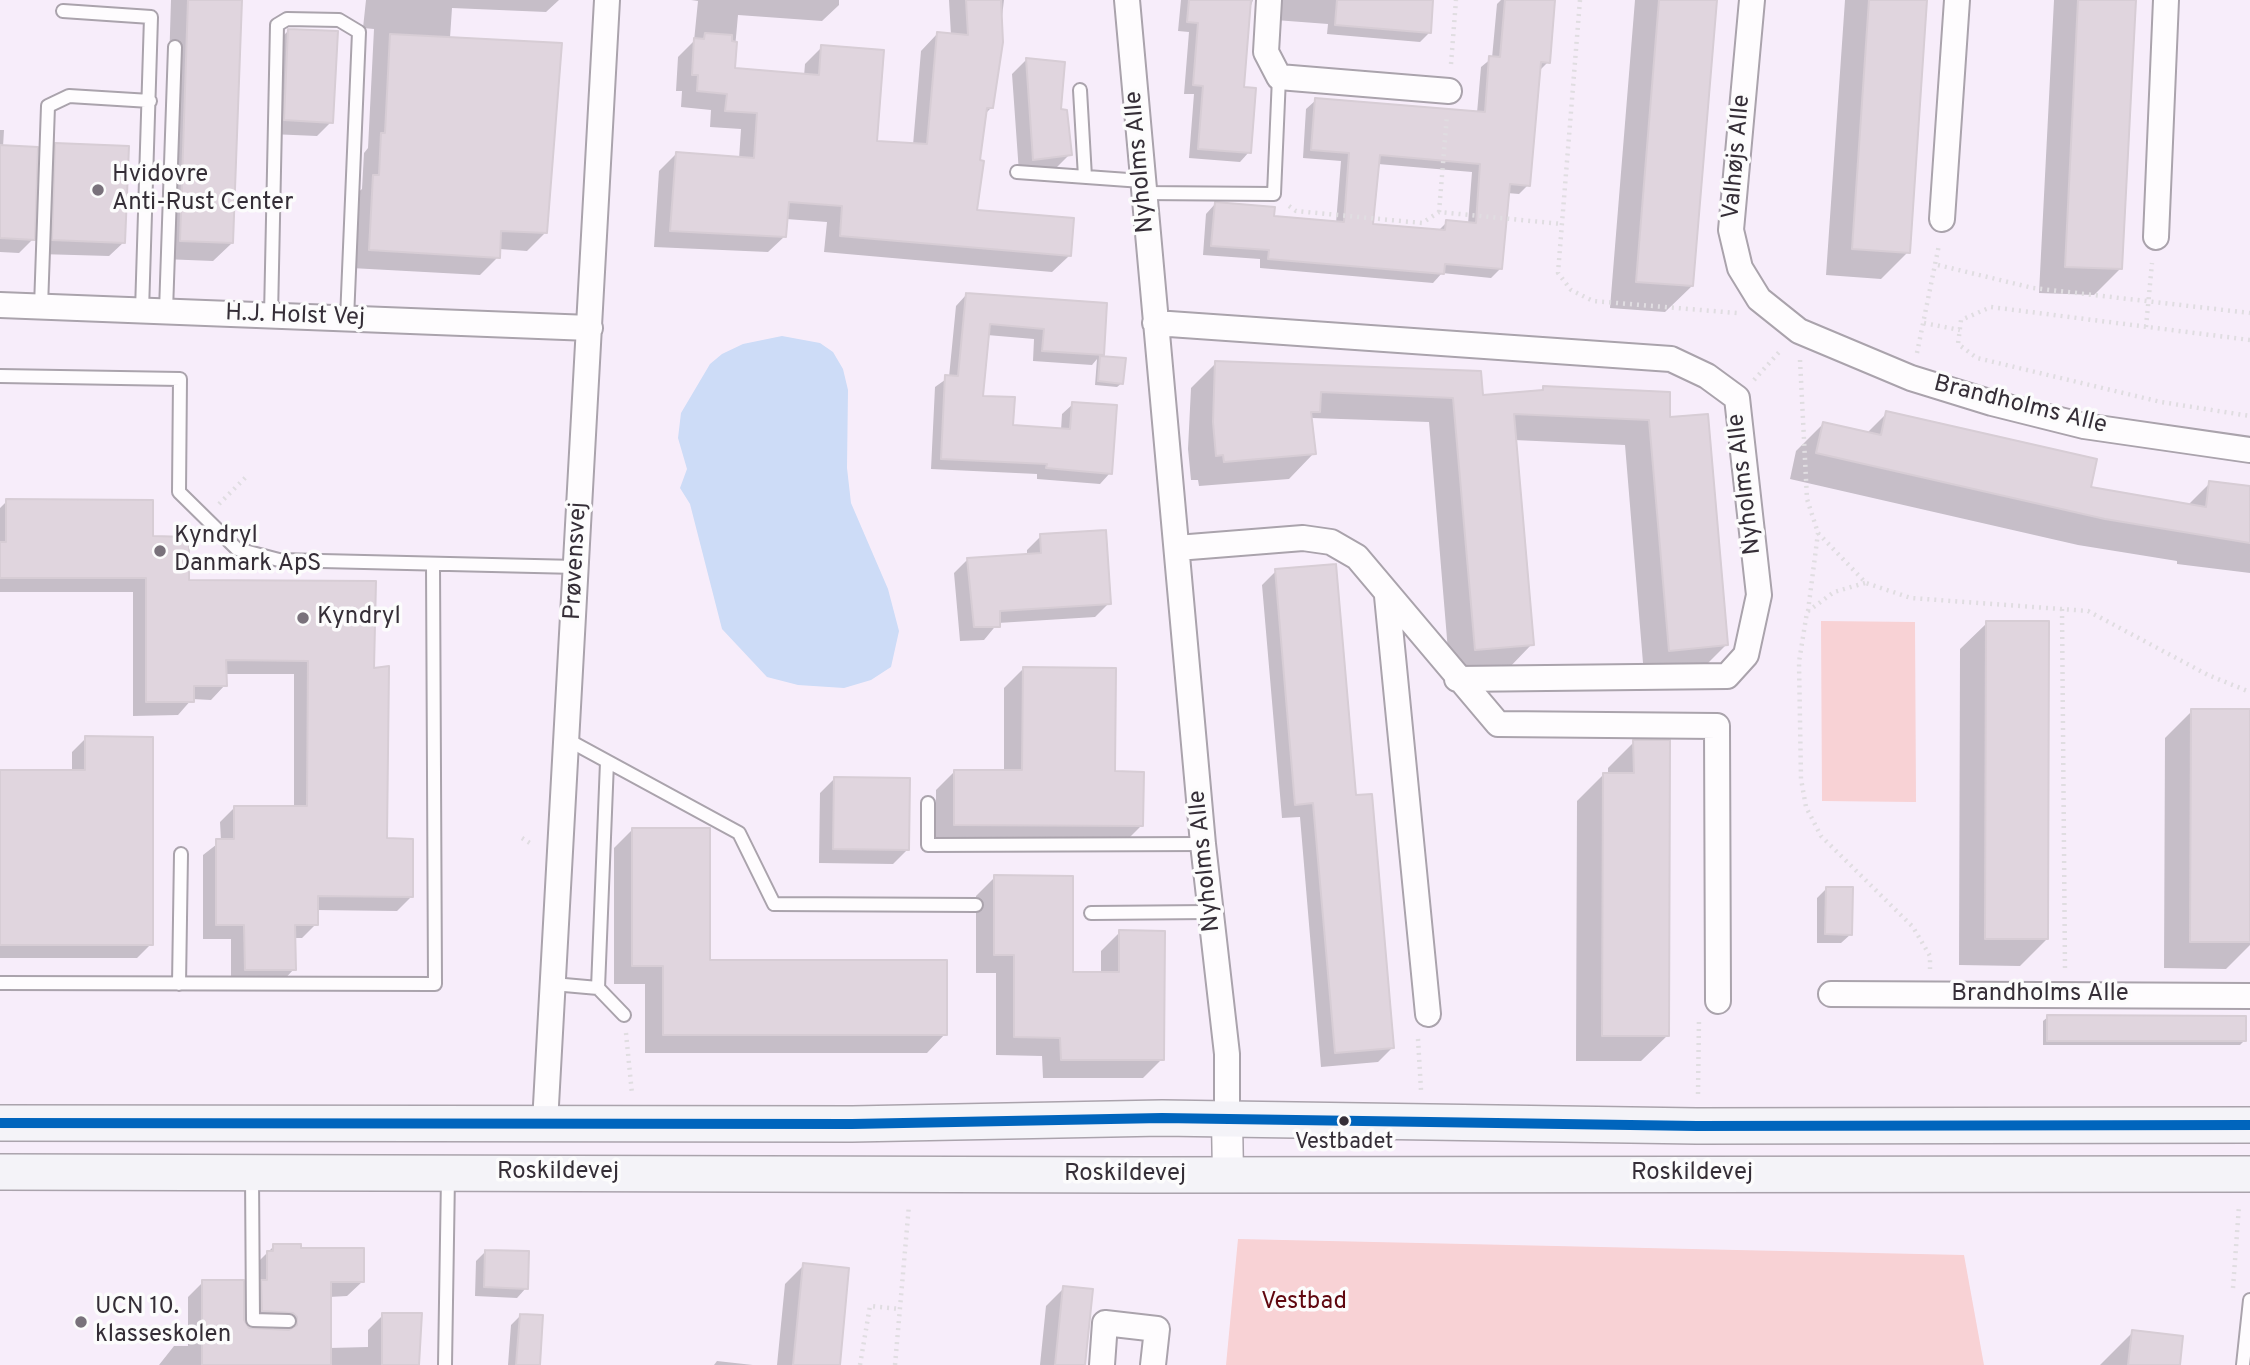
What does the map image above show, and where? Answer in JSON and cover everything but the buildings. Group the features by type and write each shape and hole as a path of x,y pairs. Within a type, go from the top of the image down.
{"main road":[{"name":"Roskildevej","path":"0,1124 1227,1120 1698,1126 2250,1125"},
{"name":"Roskildevej","path":"0,1172 2243,1174"}],"street":[{"name":"Prøvensvej","path":"545,1123 607,0"},
{"name":"Nyholms Alle","path":"1127,0 1203,844 1227,1055 1228,1175"},
{"path":"1269,0 1266,52 1279,77 1449,91"},
{"name":"Valhøjs Alle","path":"1752,0 1731,230 1740,268 1759,299 1799,331"},
{"path":"1941,219 1957,0"},
{"path":"2155,237 2166,0"},
{"name":"H.J. Holst Vej","path":"0,304 590,328"},
{"name":"Nyholms Alle","path":"1155,323 1671,359 1707,376 1737,398 1759,596 1746,656 1727,676 1457,679"},
{"name":"Brandholms Alle","path":"1799,331 1911,378 2084,426 2250,450"},
{"path":"1177,548 1303,538 1331,542 1357,557 1457,679 1498,724 1717,726 1718,1001"},
{"path":"1387,596 1427,1014"},
{"name":"Brandholms Alle","path":"1831,994 2250,996"},
{"path":"1102,1365 1105,1323 1157,1329 1153,1365"}],"lane":[{"path":"63,11 151,17 154,311"},
{"path":"271,316 277,25 287,19 340,20 359,32 346,319"},
{"path":"154,311 175,47"},
{"path":"1017,172 1085,177 1143,187 1274,194 1279,77"},
{"path":"1080,90 1085,177"},
{"path":"41,307 48,106 69,96 150,101"},
{"path":"0,376 180,379 180,492 237,549 279,560 577,567"},
{"path":"0,984 435,984 433,564"},
{"path":"568,740 738,833 774,904 976,905"},
{"path":"598,988 607,762"},
{"path":"928,803 928,845 1203,844"},
{"path":"179,984 181,854"},
{"path":"1091,913 1210,912"},
{"path":"554,984 598,988 624,1015"},
{"path":"252,1172 253,1321 289,1321"},
{"path":"445,1365 448,1172"},
{"path":"2243,1365 2250,1301"}],"path":[{"path":"1580,0 1558,272 1571,290 1593,301 1742,314 1759,299"},
{"path":"1274,194 1296,211 1422,223 1438,212 1562,224"},
{"path":"1911,378 1938,265 1941,219"},
{"path":"2146,327 2155,237"},
{"path":"1938,265 2033,288 2250,313"},
{"path":"2250,340 1990,307 1961,320 1958,344 1977,358 2161,402 2250,415"},
{"path":"1924,323 1960,330"},
{"path":"1737,398 1799,331"},
{"path":"1799,331 1807,499 1818,533 1799,662 1801,779 1806,807 1821,836 1913,927 1930,956 1930,995"},
{"path":"205,518 246,477"},
{"path":"1818,533 1866,583 1911,598 2088,611 2208,675 2250,692"},
{"path":"1807,612 1835,592 1866,583"},
{"path":"2062,609 2065,995"},
{"path":"1698,1126 1699,1010 1718,1001"},
{"path":"1423,1122 1418,1029 1427,1014"},
{"path":"624,1015 635,1123"},
{"path":"895,1365 911,1174"},
{"path":"2243,1174 2232,1289 2250,1301"},
{"path":"860,1365 870,1306 900,1308"}],"green space":[{"path":"1821,621 1915,622 1916,802 1822,801"},
{"name":"Vestbad","path":"1238,1239 1964,1255 1984,1365 1226,1365"}],"water":[{"path":"782,336 820,343 833,352 843,369 848,390 847,468 851,503 888,589 899,631 891,667 871,680 844,688 798,685 767,677 722,629 690,504 680,488 687,469 678,438 681,413 710,364 722,354 743,344"}],"transit line":[{"path":"0,1123 852,1124 1162,1118 1697,1126 2250,1125"}],"place":[{"name":"Hvidovre Anti-Rust Center","path":"98,190"},
{"name":"Kyndryl Danmark ApS","path":"160,551"},
{"name":"Kyndryl","path":"303,618"},
{"name":"Vestbadet","path":"1344,1121"},
{"name":"UCN 10. klasseskolen","path":"81,1322"}]}
